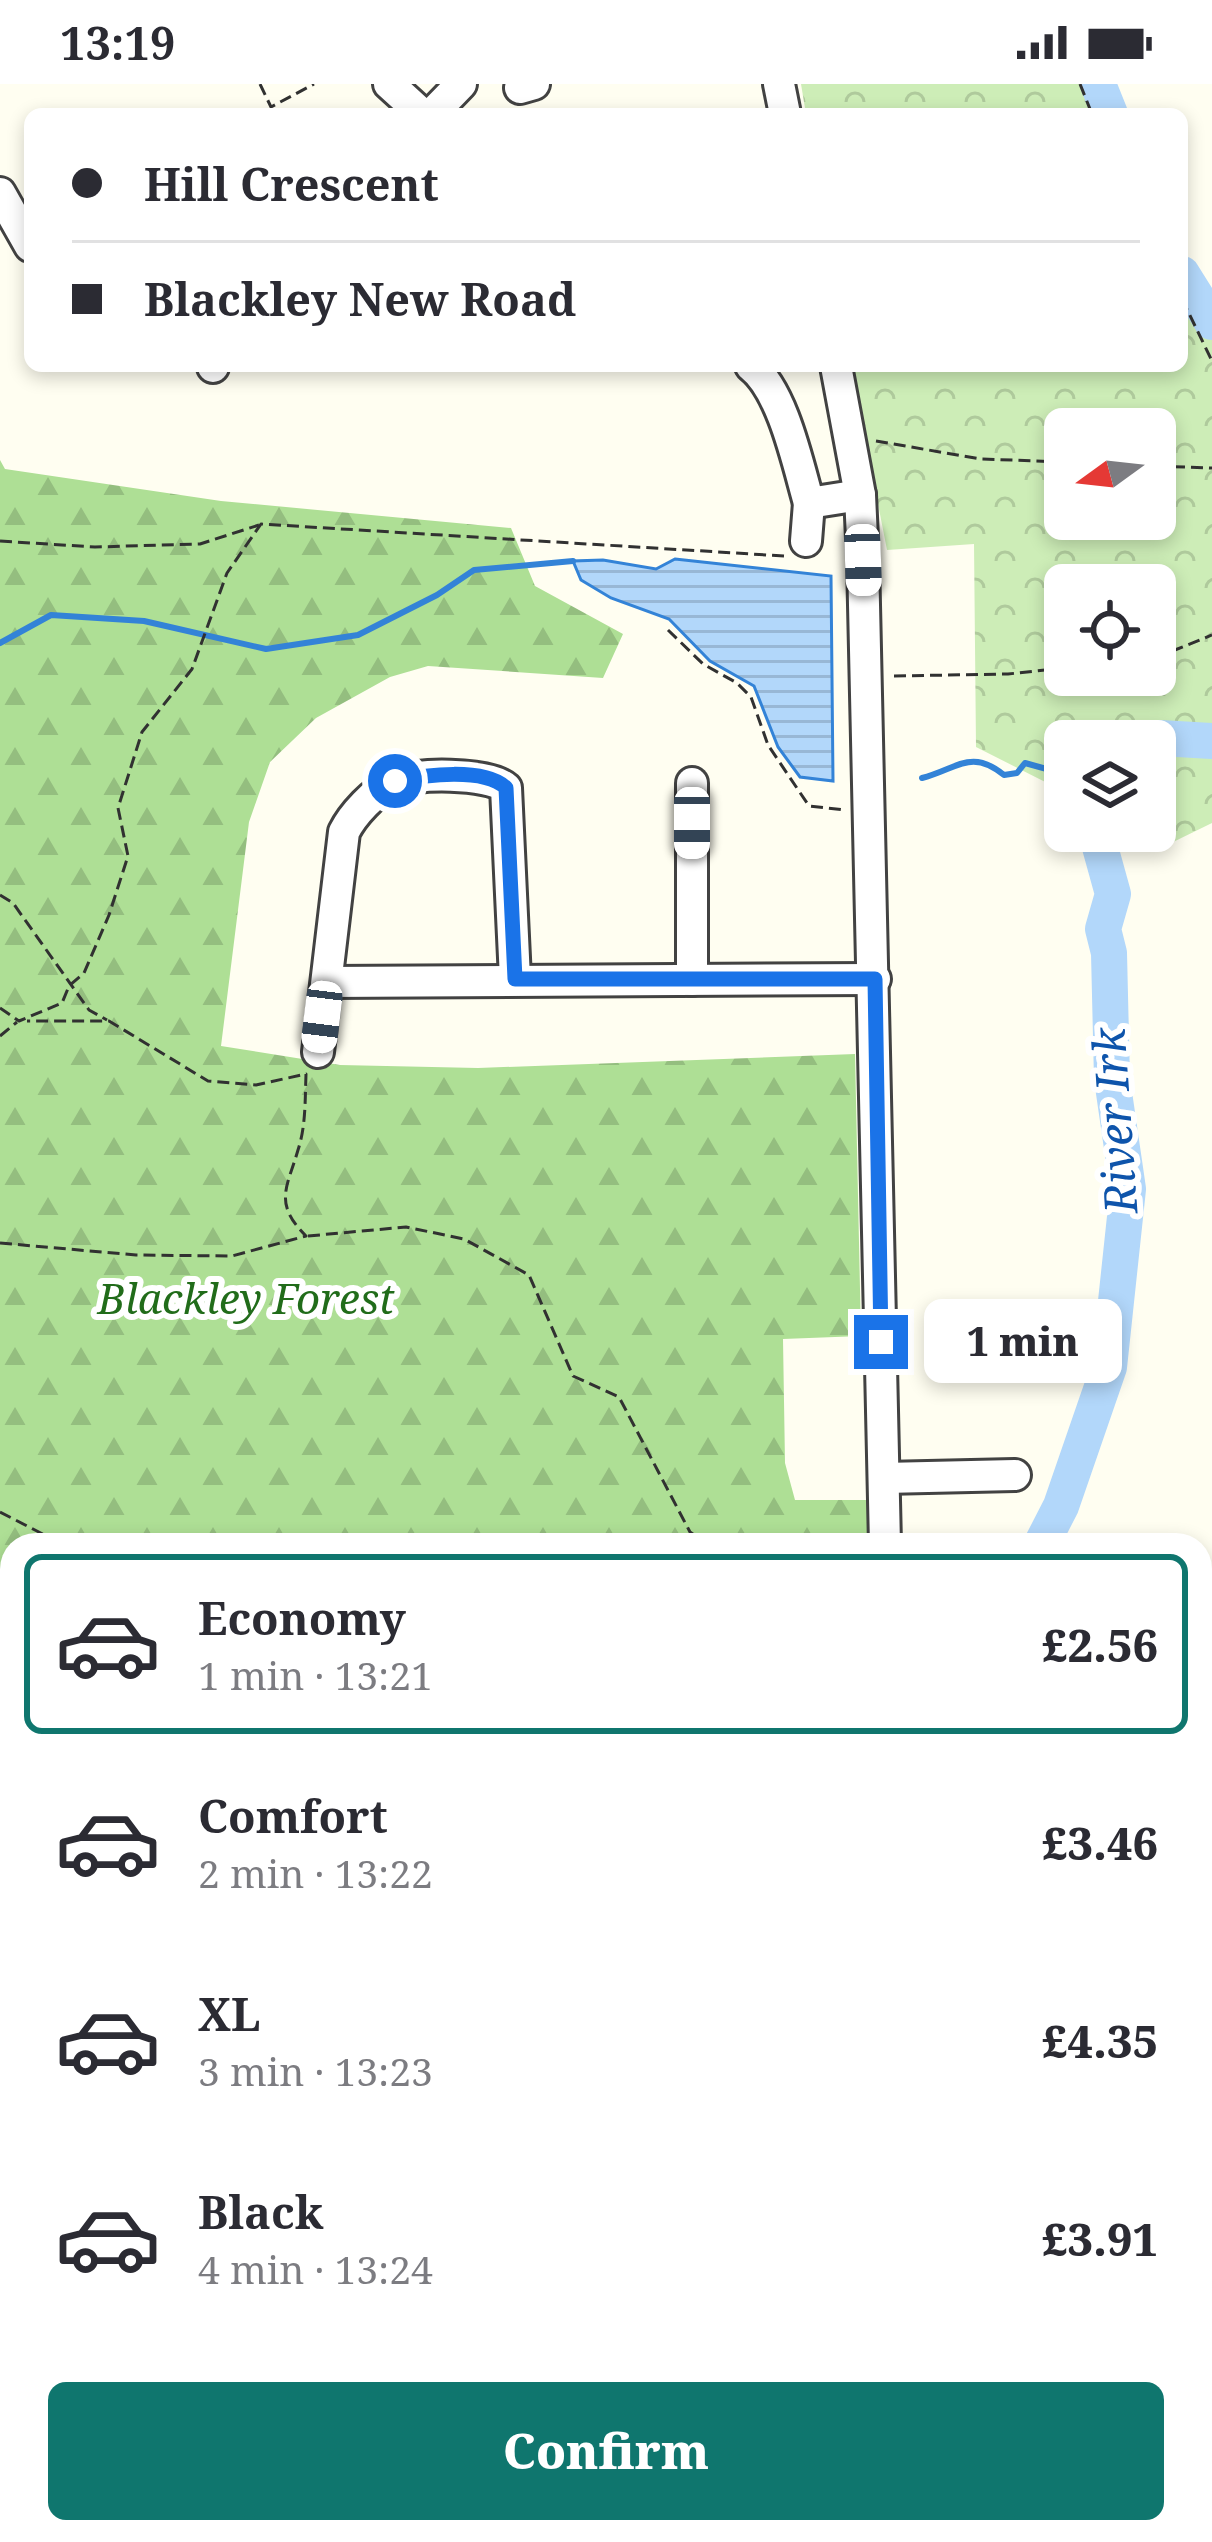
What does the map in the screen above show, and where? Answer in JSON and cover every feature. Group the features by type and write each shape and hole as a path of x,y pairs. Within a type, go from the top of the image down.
{"street":[{"path":"389,84 415,108"},
{"path":"438,108 461,84"},
{"path":"0,193 24,235"},
{"path":"758,372 790,437 809,503 794,549"},
{"path":"837,372 860,495 868,677 885,1533"},
{"path":"809,503 860,495"},
{"path":"318,1052 344,832 349,821 395,781 479,776 499,781 510,799 515,979"},
{"path":"692,784 692,980"},
{"path":"327,982 875,979"},
{"path":"884,1478 1016,1475"}],"path":[{"path":"260,84 271,106 314,84"},
{"path":"1188,311 1212,361"},
{"path":"851,436 981,459 1044,461"},
{"path":"1176,467 1212,468"},
{"path":"0,1036 19,1021 62,1003 69,986 84,973 128,856 118,808 142,732 192,669 227,573 261,524"},
{"path":"0,541 95,547 200,544 261,524 794,549"},
{"path":"668,630 703,664 737,683 751,697 768,746 808,806 871,812"},
{"path":"1176,650 1212,635"},
{"path":"868,677 1044,670"},
{"path":"0,895 13,903 89,1010 208,1081 256,1085 306,1074 305,1113 284,1202 306,1236"},
{"path":"0,1008 19,1021 109,1021"},
{"path":"0,1243 136,1256 232,1256 306,1236 406,1227 464,1239 529,1275 573,1376 619,1397 691,1533"},
{"path":"0,1512 41,1533"}],"green space":[{"path":"801,84 1096,84 1105,108 805,108"},
{"path":"1188,280 1212,328 1212,823 1176,841 1176,720 1044,720 1044,781 976,747 974,544 887,550 852,372 1188,372"},
{"name":"Blackley Forest","path":"0,460 5,469 221,501 511,528 535,586 623,634 603,678 428,666 390,677 316,718 270,762 249,822 221,1046 340,1065 478,1068 855,1054 861,1336 783,1339 785,1463 795,1500 871,1500 871,1533 0,1533"}],"water":[{"path":"675,559 831,576 833,781 800,777 778,747 754,686 710,661 669,619 611,598 581,580 573,561 603,560 656,569"}],"waterway":[{"name":"River Irk","path":"1098,84 1108,108"},
{"name":"River Irk","path":"1188,284 1212,322"},
{"path":"0,643 51,615 144,621 266,649 358,635 437,595 474,570 573,561"},
{"name":"River Irk","path":"1176,739 1212,741"},
{"path":"922,778 973,762 1004,775 1017,773 1025,763 1044,768"},
{"name":"River Irk","path":"1047,1533 1109,1367 1128,1189 1112,1079 1109,953 1103,929 1113,894 1101,852"}],"route":[{"path":"395,781 479,776 506,788 515,979 875,979 881,1342"}]}
